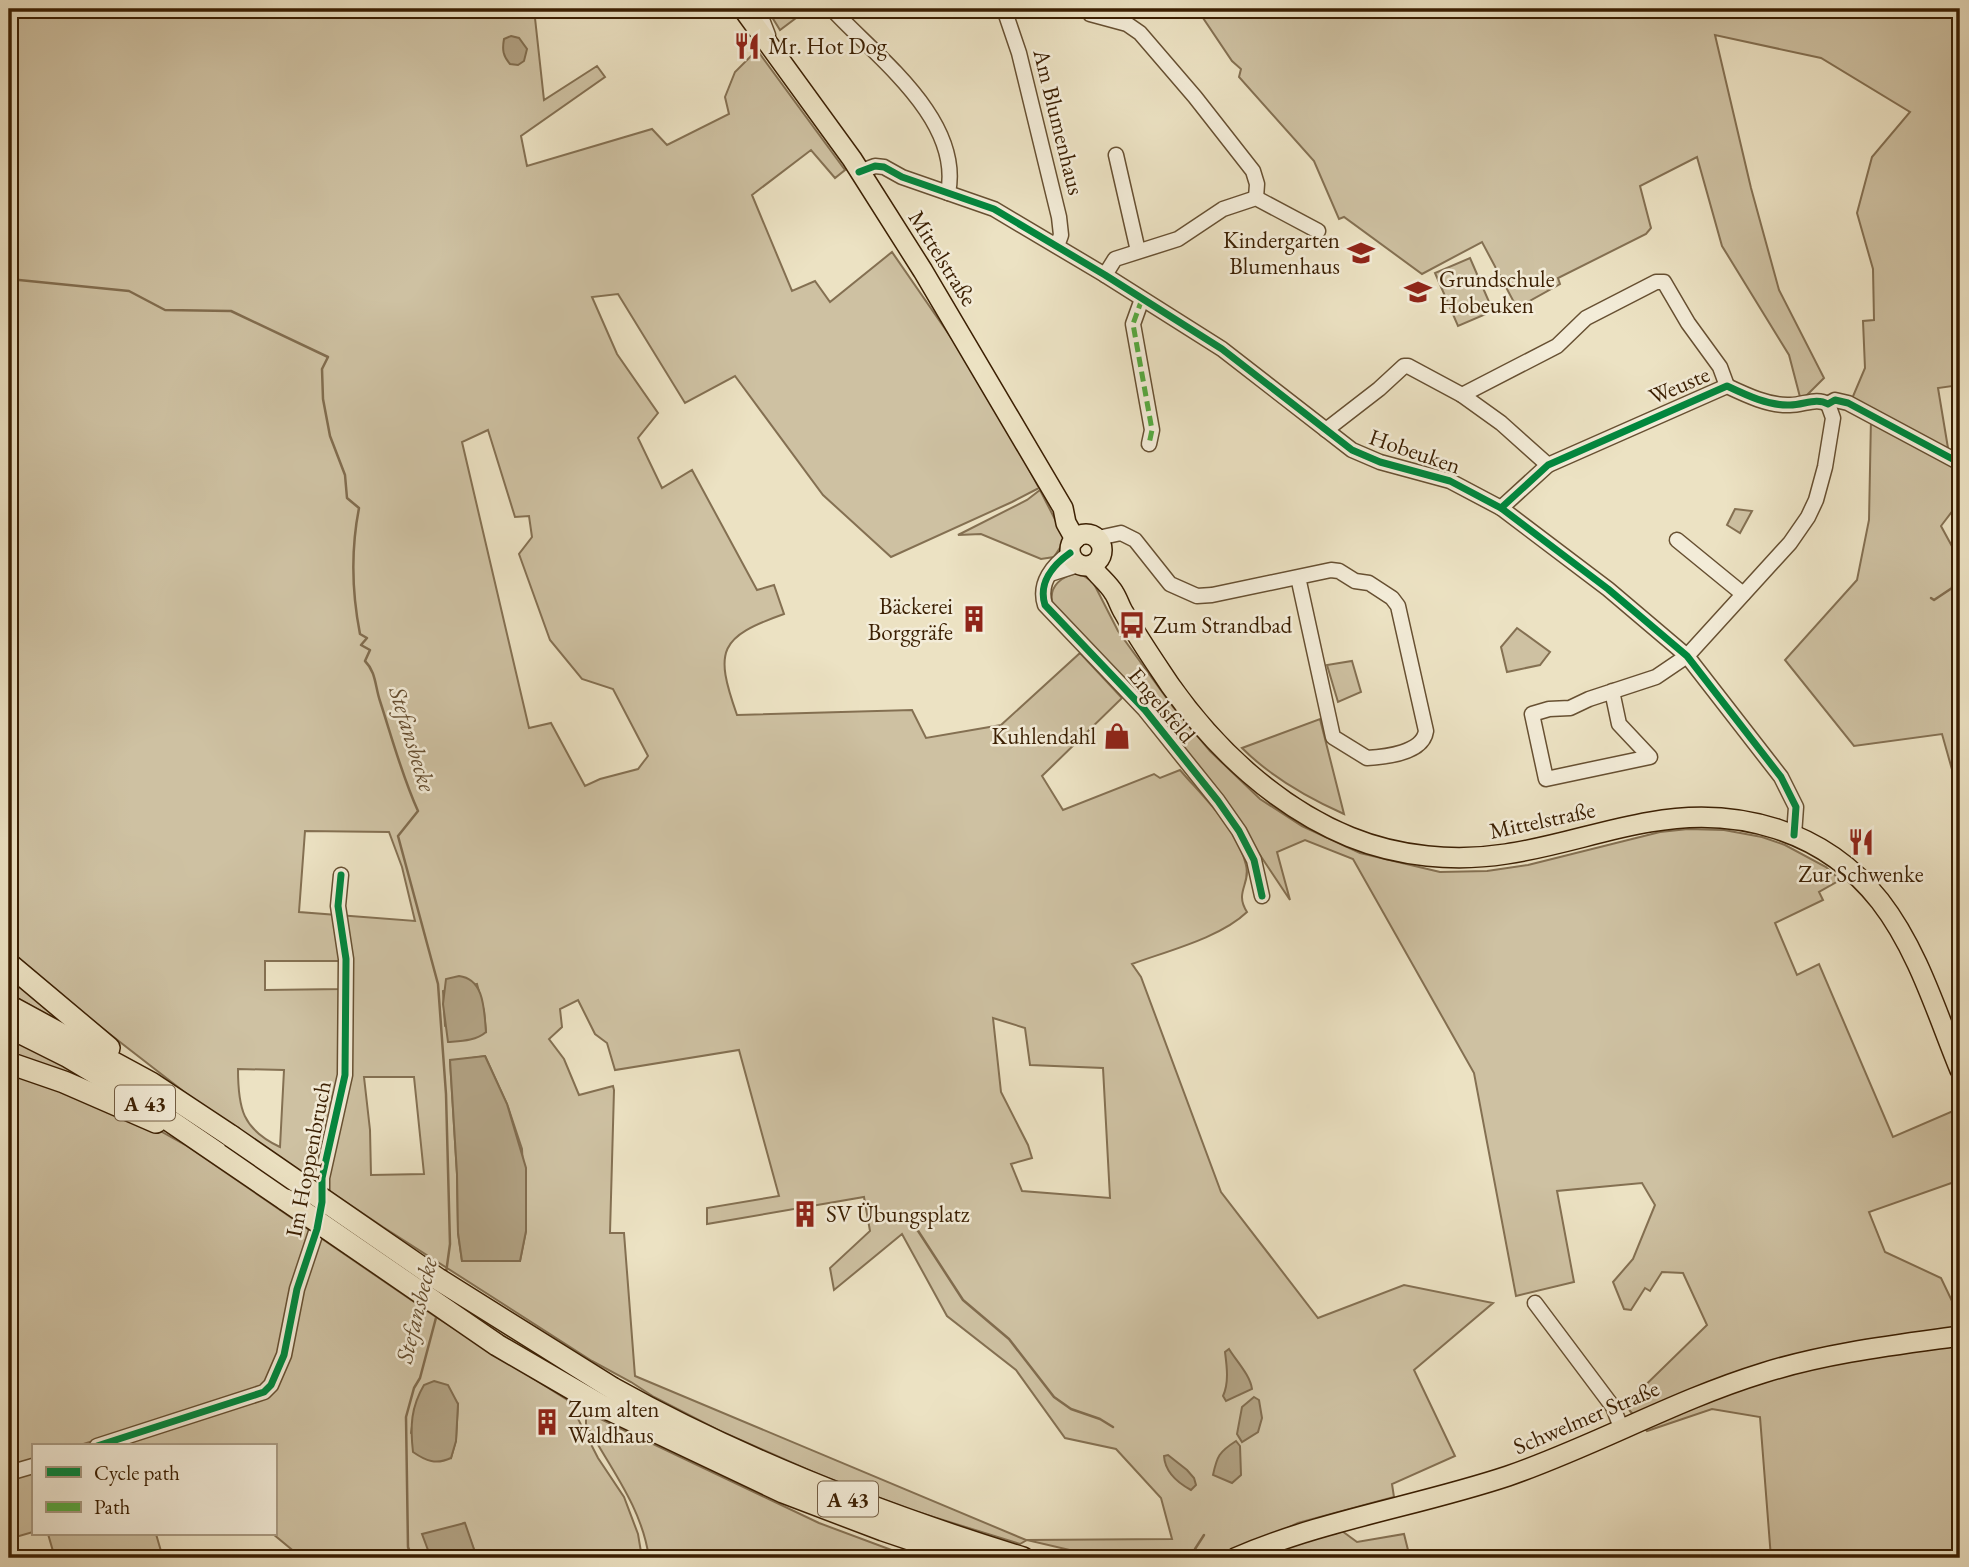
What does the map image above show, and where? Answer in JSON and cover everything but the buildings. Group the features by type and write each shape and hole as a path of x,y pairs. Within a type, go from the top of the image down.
{"highway":[{"path":"9,964 151,1083"},
{"name":"A 43","path":"9,1006 151,1083 226,1145"},
{"name":"A 43","path":"9,1027 67,1056 132,1095 226,1145 438,1279 607,1397 783,1492 883,1531 966,1558"},
{"path":"9,1063 64,1082 156,1122 226,1145"},
{"name":"A 43","path":"607,1397 680,1425 792,1477 888,1514 1023,1558"}],"main road":[{"name":"Mittelstraße","path":"743,9 864,178 976,358 1063,508 1066,523 1088,550 1100,579 1112,591 1172,688 1228,754 1257,781 1321,825 1352,838 1411,855 1468,858 1538,849 1652,821 1710,816 1749,820 1794,835 1830,855 1851,871 1880,902 1911,953 1960,1070"},
{"name":"Schwelmer Straße","path":"1235,1558 1348,1520 1508,1475 1622,1430 1690,1399 1763,1373 1844,1354 1960,1336"}],"street":[{"path":"758,9 774,50"},
{"path":"832,9 906,83 922,104 948,159 951,178 948,193"},
{"name":"Am Blumenhaus","path":"1004,9 1019,53 1059,217 1061,235 1057,246"},
{"path":"1090,14 1127,24 1140,33 1253,171 1257,184 1256,198"},
{"name":"Am Blumenhaus","path":"1116,155 1138,251"},
{"name":"Hobeuken","path":"864,178 875,166 884,167 902,177 994,209 1222,349 1352,450 1367,457 1450,481 1501,508 1608,589 1687,656 1781,777 1796,807 1794,835"},
{"path":"1105,275 1115,259 1178,239 1223,209 1256,198 1318,230"},
{"path":"1548,465 1501,423 1462,395 1558,346 1586,318 1656,282 1664,282 1688,323 1720,368 1727,386"},
{"path":"1142,299 1133,324 1150,414 1152,430 1149,444"},
{"name":"Hobeuken","path":"1325,430 1379,389 1404,366 1462,395"},
{"name":"Weuste","path":"1501,508 1548,465 1727,386 1776,404 1822,401 1828,404 1835,400 1848,403 1960,463"},
{"path":"1612,691 1619,724 1650,757 1546,779 1532,714 1549,709 1570,708 1588,699 1612,691 1656,677 1687,656 1790,543 1816,500 1825,467 1833,418 1828,404"},
{"name":"Engelsfeld","path":"1262,896 1254,860 1239,831 1218,801 1152,718 1045,605 1043,590 1060,560 1125,536 1139,544 1170,584 1197,596 1298,577"},
{"path":"1677,540 1743,594"},
{"path":"1335,570 1355,581 1369,583 1395,601 1426,731 1425,738 1417,746 1367,758 1333,737 1298,577 1335,570"},
{"name":"Im Hoppenbruch","path":"103,1444 264,1392 280,1368 297,1289 317,1229 322,1202 322,1178 345,1075 346,959 338,906 341,875"},
{"path":"1535,1304 1613,1407 1622,1430"},
{"path":"9,1473 32,1466"}],"shaded area":[{"path":"9,9 534,9 544,100 597,66 605,77 521,136 527,166 652,129 667,145 729,114 725,97 735,72 757,50 845,170 835,178 811,150 752,195 792,291 815,281 830,302 892,252 986,388 1039,488 891,557 823,495 735,376 685,403 618,294 592,297 617,354 658,413 638,438 662,488 692,470 757,590 774,585 784,614 746,630 734,639 728,649 726,675 737,715 912,710 926,738 1001,725 1080,653 1122,698 1042,776 1063,810 1154,774 1160,778 1180,770 1228,826 1246,865 1242,899 1247,912 1208,936 1132,964 1141,977 1221,1192 1318,1318 1404,1285 1493,1303 1414,1370 1455,1456 1392,1484 1394,1497 1298,1523 1222,1558 1104,1558 1027,1540 1020,1544 911,1510 822,1476 718,1430 592,1361 383,1227 196,1101 9,956","holes":["488,430 515,517 529,516 532,537 519,554 550,640 582,679 613,689 648,756 638,769 585,786 551,723 529,728 462,442","305,831 389,832 402,867 415,921 299,912","265,961 343,961 343,989 265,990","477,984 486,1032 445,1026 443,991","578,1000 595,1034 607,1043 615,1070 739,1050 779,1196 707,1208 707,1224 864,1197 870,1231 830,1268 834,1290 902,1234 947,1316 1016,1370 1065,1438 1116,1449 1161,1498 1172,1539 1026,1540 635,1376 624,1233 610,1233 613,1086 579,1095 564,1059 549,1039 562,1027 560,1009","993,1018 1025,1028 1030,1065 1103,1068 1110,1198 1022,1191 1011,1164 1032,1158 1001,1092","485,1056 507,1104 522,1149 526,1231 520,1261 462,1261 458,1233 450,1061","238,1069 284,1070 280,1147 257,1133 250,1125 239,1095","364,1077 414,1077 424,1174 371,1175 370,1130"]},
{"path":"767,9 808,9 780,30"},
{"path":"1197,9 1960,9 1960,385 1938,388 1949,454 1851,401 1865,368 1863,321 1874,320 1873,269 1857,213 1872,157 1910,112 1821,58 1715,35 1751,188 1779,290 1824,378 1805,397 1800,397 1789,355 1722,246 1697,157 1640,186 1651,228 1646,234 1558,278 1560,284 1517,308 1482,242 1422,274 1344,217 1339,219 1314,161 1239,77 1241,69 1232,61"},
{"path":"511,36 519,38 527,49 524,61 518,65 510,64 504,53 504,39"},
{"path":"1470,258 1493,311 1458,326 1435,273"},
{"path":"1871,418 1960,465 1960,501 1941,526 1960,561 1960,798 1942,734 1854,746 1785,660 1857,580 1869,520"},
{"path":"1040,490 1064,537 1054,557 1041,559 981,534 958,535 1027,500"},
{"path":"1735,509 1752,511 1740,533 1727,525"},
{"path":"1079,573 1093,582 1118,631 1173,707 1210,751 1260,799 1302,826 1360,853 1440,872 1487,871 1528,865 1660,832 1688,829 1724,830 1762,837 1785,845 1826,867 1840,880 1819,892 1823,900 1775,923 1797,975 1819,964 1893,1137 1960,1108 1960,1180 1869,1212 1885,1252 1941,1278 1952,1301 1952,1313 1960,1334 1960,1558 1771,1558 1760,1417 1712,1409 1647,1431 1625,1405 1707,1325 1683,1273 1662,1272 1650,1291 1645,1288 1631,1310 1624,1309 1613,1282 1633,1259 1655,1205 1642,1183 1557,1191 1574,1282 1516,1296 1474,1073 1353,859 1305,840 1277,852 1290,900 1244,831 1053,605 1054,587 1067,576"},
{"path":"1517,628 1550,652 1540,665 1507,672 1501,647"},
{"path":"1352,661 1361,692 1338,702 1327,665"},
{"path":"1320,719 1344,814 1290,786 1242,748"},
{"path":"9,970 65,1017 64,1024 9,993"},
{"path":"459,976 474,983 482,997 486,1032 473,1039 448,1042 443,1004 446,979"},
{"path":"9,1036 146,1112 9,1057"},
{"path":"485,1056 507,1104 526,1168 526,1231 520,1261 462,1261 458,1233 450,1060"},
{"path":"9,1073 137,1118 187,1146 436,1317 577,1406 575,1413 598,1458 624,1497 638,1534 642,1558 477,1558 464,1523 426,1542 431,1558 302,1558 275,1536 276,1444 118,1444 259,1389 83,1444 32,1444 32,1460 9,1468","holes":["458,1404 456,1440 451,1458 411,1433 413,1419"]},
{"path":"1229,1349 1246,1374 1252,1389 1226,1401 1223,1396 1227,1380 1225,1352"},
{"path":"434,1381 448,1385 458,1404 456,1441 451,1458 436,1462 413,1452 412,1434 412,1417 420,1393 424,1385"},
{"path":"1254,1397 1259,1400 1262,1418 1258,1432 1242,1442 1237,1434 1242,1407"},
{"path":"586,1412 819,1523 913,1558 649,1558 640,1522 624,1488 586,1424"},
{"path":"1236,1441 1240,1446 1241,1475 1232,1483 1213,1475 1220,1455"},
{"path":"1168,1455 1194,1478 1196,1485 1191,1490 1170,1472 1164,1456"},
{"path":"32,1470 32,1532 9,1539 9,1478"},
{"path":"465,1523 477,1558 431,1558 422,1534"},
{"path":"1342,1531 1357,1542 1404,1534 1410,1558 1284,1558 1278,1550"},
{"path":"49,1536 157,1536 163,1558 55,1558"}],"waterway":[{"name":"Stefansbecke","path":"9,279 129,291 165,310 231,311 328,357 322,369 323,399 330,436 345,475 347,498 359,508 355,539 355,603 360,634 367,638 361,645 370,650 365,661 373,675 418,811 398,836 438,984 446,1094 450,1244 446,1273"},
{"path":"1931,598 1934,600 1952,588 1953,580 1960,572"},
{"path":"911,1220 963,1300 1009,1339 1054,1397 1071,1409 1100,1419 1113,1427"},
{"name":"Stefansbecke","path":"412,1558 408,1547 406,1417 414,1388 420,1378 437,1314"},
{"path":"1195,1549 1204,1535"}],"marked path":[{"path":"1142,299 1133,324 1152,430 1149,444"}],"cycle path":[{"path":"859,172 875,166 884,167 902,177 994,209 1222,349 1352,450 1380,462 1450,481 1501,508 1608,589 1687,656 1781,777 1796,807 1794,835"},
{"path":"1501,508 1548,465 1727,386 1774,404 1790,405 1814,401 1828,404 1835,400 1848,403 1960,463"},
{"path":"1070,553 1048,575 1043,597 1045,605 1145,710 1218,801 1239,831 1254,860 1262,896"},
{"path":"103,1444 264,1392 271,1385 284,1355 297,1289 317,1229 322,1202 322,1178 345,1075 346,959 338,906 341,875"}],"place":[{"name":"Mr. Hot Dog","path":"747,46"},
{"name":"Kindergarten Blumenhaus","path":"1361,253"},
{"name":"Grundschule Hobeuken","path":"1418,292"},
{"name":"Bäckerei Borggräfe","path":"974,619"},
{"name":"Zum Strandbad","path":"1132,625"},
{"name":"Kuhlendahl","path":"1117,736"},
{"name":"Zur Schwenke","path":"1861,842"},
{"name":"SV Übungsplatz","path":"805,1214"},
{"name":"Zum alten Waldhaus","path":"547,1422"}]}
